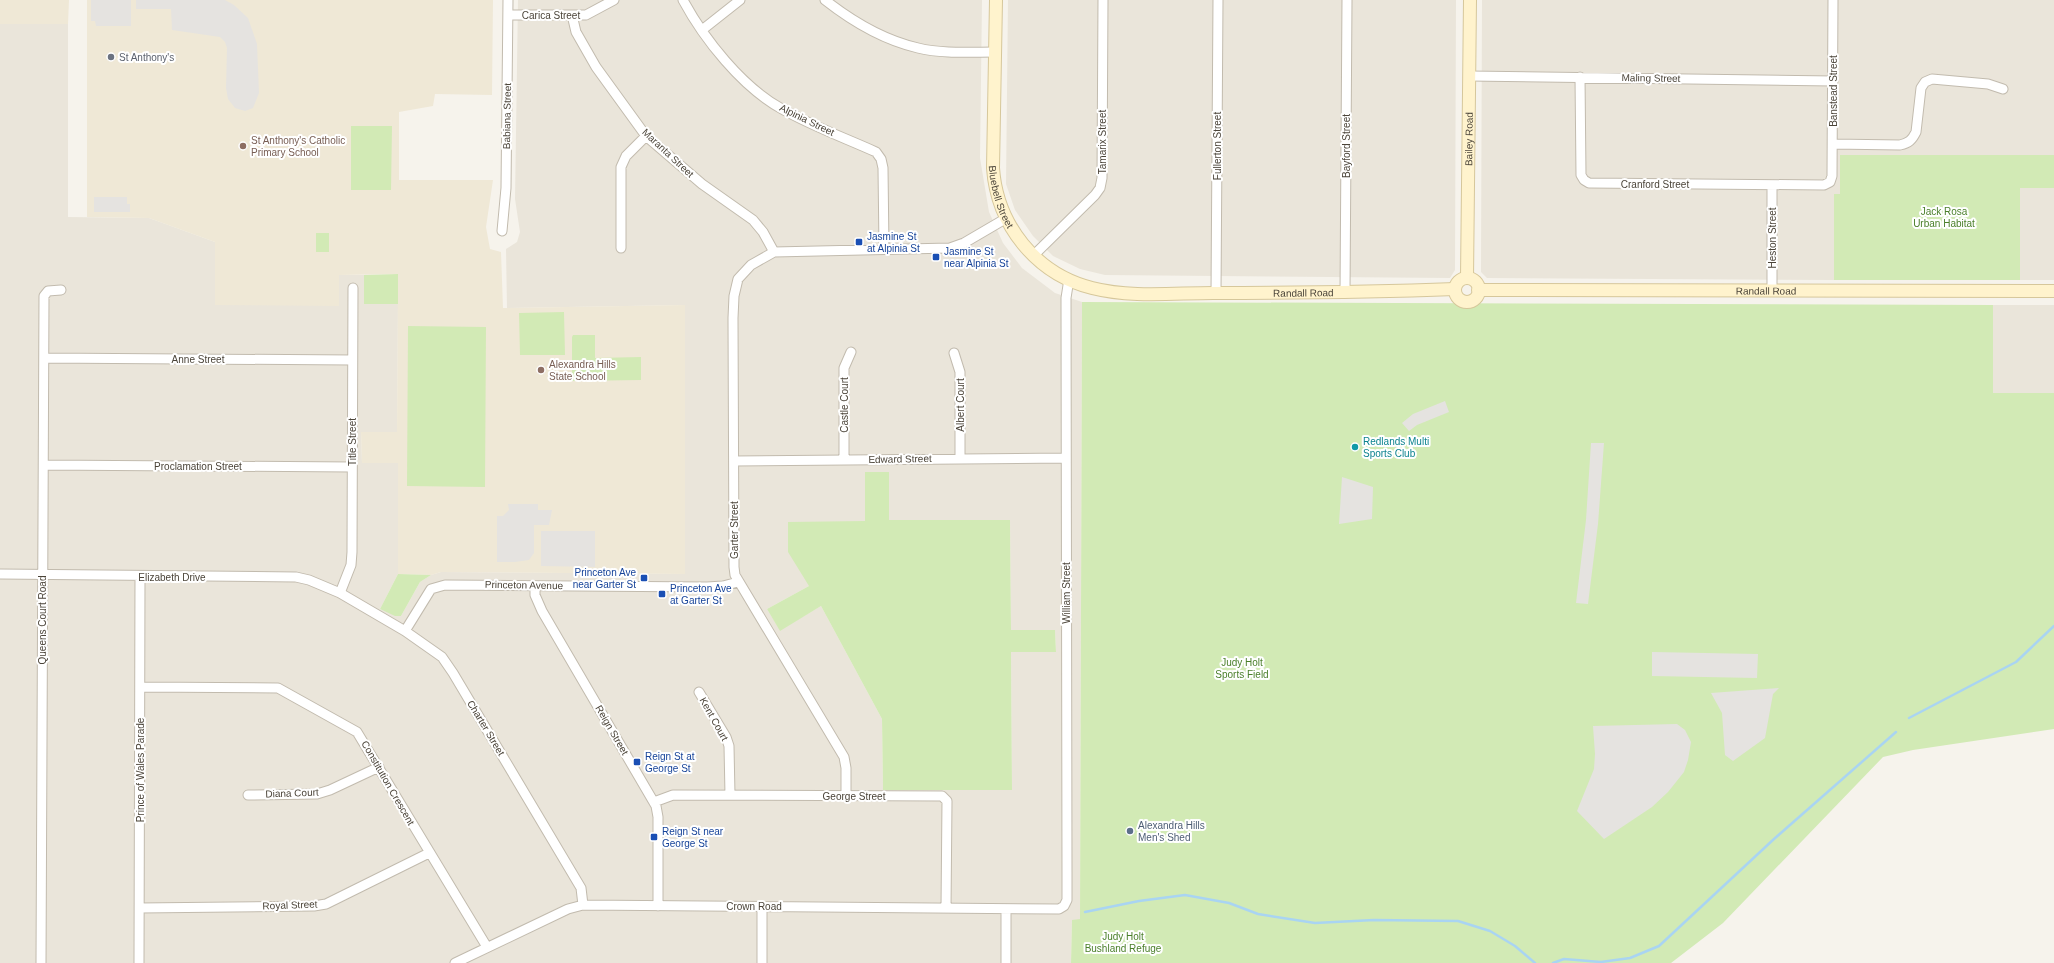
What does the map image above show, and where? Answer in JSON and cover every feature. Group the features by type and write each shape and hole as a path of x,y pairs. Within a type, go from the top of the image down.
{"street":[{"name":"Babiana Street","path":"502,231 506,188 508,0"},
{"name":"Carica Street","path":"508,15 586,15 614,0"},
{"name":"Alpinia Street","path":"682,0 702,30 742,78 759,94 782,109 876,152 881,159 883,168 884,250"},
{"path":"702,30 740,0"},
{"path":"826,0 842,14 867,29 919,49 946,52 995,52"},
{"name":"Bluebell Street","path":"996,0 993,168 996,190 1005,219 1016,236 1033,256 1069,279 1092,288 1113,292 1152,293"},
{"name":"Tamarix Street","path":"1033,256 1095,196 1100,188 1102,178 1102,0"},
{"name":"Fullerton Street","path":"1216,293 1218,0"},
{"name":"Bayford Street","path":"1345,293 1347,0"},
{"name":"Bailey Road","path":"1467,278 1470,0"},
{"name":"Banstead Street","path":"1830,182 1833,144 1833,0"},
{"name":"Maranta Street","path":"572,15 576,32 596,67 646,136 702,184 753,220 763,232 774,252"},
{"name":"Maling Street","path":"1469,76 1833,80"},
{"name":"Cranford Street","path":"1580,77 1581,175 1584,180 1589,183 1824,185 1830,182"},
{"path":"1833,144 1900,145 1908,143 1916,132 1921,88 1925,82 1932,79 1988,84 2003,89"},
{"path":"621,248 621,167 626,156 646,136"},
{"name":"Heston Street","path":"1772,185 1772,291"},
{"path":"774,252 884,250 943,248 957,246 1005,219"},
{"name":"Garter Street","path":"774,252 746,269 738,279 736,287 733,318 734,567 738,582 844,757 846,768 846,796"},
{"path":"1467,278 1476,282 1478,290 1475,298 1468,302 1458,297 1455,289 1458,282 1467,278"},
{"name":"William Street","path":"1064,906 1067,900 1066,298 1069,279"},
{"name":"Title Street","path":"340,593 352,565 353,288"},
{"name":"Randall Road","path":"1152,293 1345,293 1455,289"},
{"name":"Queens Court Road","path":"41,963 44,296 48,291 61,290"},
{"name":"Randall Road","path":"1478,290 2054,292"},
{"name":"Castle Court","path":"844,459 844,368 852,352"},
{"name":"Albert Court","path":"954,353 960,372 960,458"},
{"name":"Anne Street","path":"44,358 352,360"},
{"name":"Edward Street","path":"734,461 1066,458"},
{"name":"Proclamation Street","path":"44,465 352,467"},
{"name":"Elizabeth Drive","path":"0,574 296,577 309,580 340,593"},
{"name":"Prince of Wales Parade","path":"139,963 141,687 140,576"},
{"name":"Princeton Avenue","path":"405,631 431,589 445,584 707,587 724,586 738,582"},
{"name":"Reign Street","path":"535,586 535,595 542,611 654,802 658,817 658,906"},
{"name":"Charter Street","path":"340,593 405,631 442,657 581,888 583,905"},
{"name":"Constitution Crescent","path":"141,687 278,688 357,732 487,947"},
{"name":"Kent Court","path":"699,692 726,737 729,746 730,795"},
{"name":"Diana Court","path":"248,795 317,794 330,790 379,767"},
{"name":"George Street","path":"654,802 668,795 942,796 947,802 946,908"},
{"name":"Royal Street","path":"140,908 326,904 429,853"},
{"name":"Crown Road","path":"456,963 568,909 583,905 1059,909 1064,906"},
{"path":"762,906 762,963"},
{"path":"1006,908 1006,963"}],"shaded area":[{"path":"0,0 69,0 68,24 0,24"},
{"path":"87,0 493,0 492,95 435,94 433,106 399,112 399,180 493,180 486,227 490,249 501,252 503,308 685,305 685,574 441,572 431,575 398,574 398,463 362,463 361,432 397,432 398,274 339,275 339,306 215,305 215,242 149,218 87,217"},
{"path":"91,0 131,0 131,26 96,26 95,21 91,21"},
{"path":"136,0 225,0 234,5 248,18 257,44 259,93 253,108 245,111 235,108 228,99 226,88 227,48 225,42 220,37 172,30 171,9 136,9"},
{"path":"518,0 982,0 980,158 989,212 1003,243 1022,268 1055,293 1082,302 1080,920 1072,920 1071,963 0,963 0,24 68,24 68,217 149,218 215,242 215,305 339,305 339,275 364,275 364,304 398,304 397,432 361,432 362,462 398,463 398,574 380,609 401,616 420,582 431,575 441,572 685,574 685,305 507,308 506,249 517,242 520,232 515,199","holes":["865,472 889,472 889,520 1010,520 1011,630 1055,630 1056,651 1011,652 1012,789 883,790 882,719 821,606 780,630 767,609 809,586 866,521"]},
{"path":"1008,0 1456,0 1455,270 1450,278 1105,275 1080,269 1053,256 1033,236 1015,210 1006,184"},
{"path":"1482,0 2054,0 2054,155 1840,155 1840,194 1834,195 1834,280 1487,278 1481,272"},
{"path":"2020,188 2054,188 2054,280 2020,280"},
{"path":"94,197 127,197 127,204 130,204 130,212 94,212"},
{"path":"1993,305 2054,305 2054,393 1993,394"},
{"path":"1445,401 1449,412 1417,425 1409,431 1402,423 1413,414"},
{"path":"1591,443 1604,443 1598,524 1588,604 1576,603 1586,520"},
{"path":"1342,477 1373,487 1372,519 1339,524"},
{"path":"508,504 538,504 538,510 552,510 549,525 534,525 534,553 529,560 497,562 497,516 503,516 509,510"},
{"path":"541,531 595,531 595,567 541,566"},
{"path":"1652,652 1758,654 1757,678 1652,676"},
{"path":"1779,688 1773,694 1765,738 1733,761 1725,755 1722,713 1711,693"},
{"path":"1677,724 1685,730 1691,742 1684,772 1668,792 1652,807 1604,839 1577,811 1594,769 1595,754 1593,726"}],"green space":[{"path":"351,126 392,126 391,190 351,190"},
{"name":"Jack Rosa Urban Habitat","path":"1840,155 2054,155 2054,188 2020,188 2020,280 1834,280 1834,194 1840,194"},
{"path":"316,233 329,233 329,252 316,252"},
{"path":"398,274 398,304 364,304 364,275"},
{"path":"1082,302 1993,305 1993,393 2054,393 2054,729 1913,750 1883,757 1723,923 1671,963 1071,963 1072,920 1080,919"},
{"path":"564,312 565,355 520,355 519,313"},
{"path":"408,326 486,327 485,487 407,486"},
{"path":"573,335 595,335 595,358 641,357 641,380 572,381"},
{"path":"865,472 889,472 889,520 1010,520 1011,630 1055,630 1056,652 1011,652 1012,790 883,790 882,719 821,606 780,631 767,609 809,586 788,552 788,522 865,521"},
{"path":"398,574 431,575 420,582 401,616 395,616 380,609"}],"waterway":[{"path":"1909,718 2016,662 2054,626"},
{"path":"1553,963 1564,959 1601,962 1630,958 1659,946 1774,839 1896,732"},
{"path":"1085,912 1139,901 1185,895 1229,903 1258,914 1315,923 1374,920 1458,921 1490,931 1515,946 1535,963"}],"place":[{"name":"St Anthony's","path":"111,57"},
{"name":"St Anthony's Catholic Primary School","path":"243,146"},
{"name":"Jasmine St at Alpinia St","path":"859,242"},
{"name":"Jasmine St near Alpinia St","path":"936,257"},
{"name":"Alexandra Hills State School","path":"541,370"},
{"name":"Redlands Multi Sports Club","path":"1355,447"},
{"name":"Princeton Ave near Garter St","path":"644,578"},
{"name":"Princeton Ave at Garter St","path":"662,594"},
{"name":"Reign St at George St","path":"637,762"},
{"name":"Alexandra Hills Men's Shed","path":"1130,831"},
{"name":"Reign St near George St","path":"654,837"}],"park label":[{"name":"Judy Holt Sports Field","path":"1242,668"},
{"name":"Judy Holt Bushland Refuge","path":"1123,942"}]}
